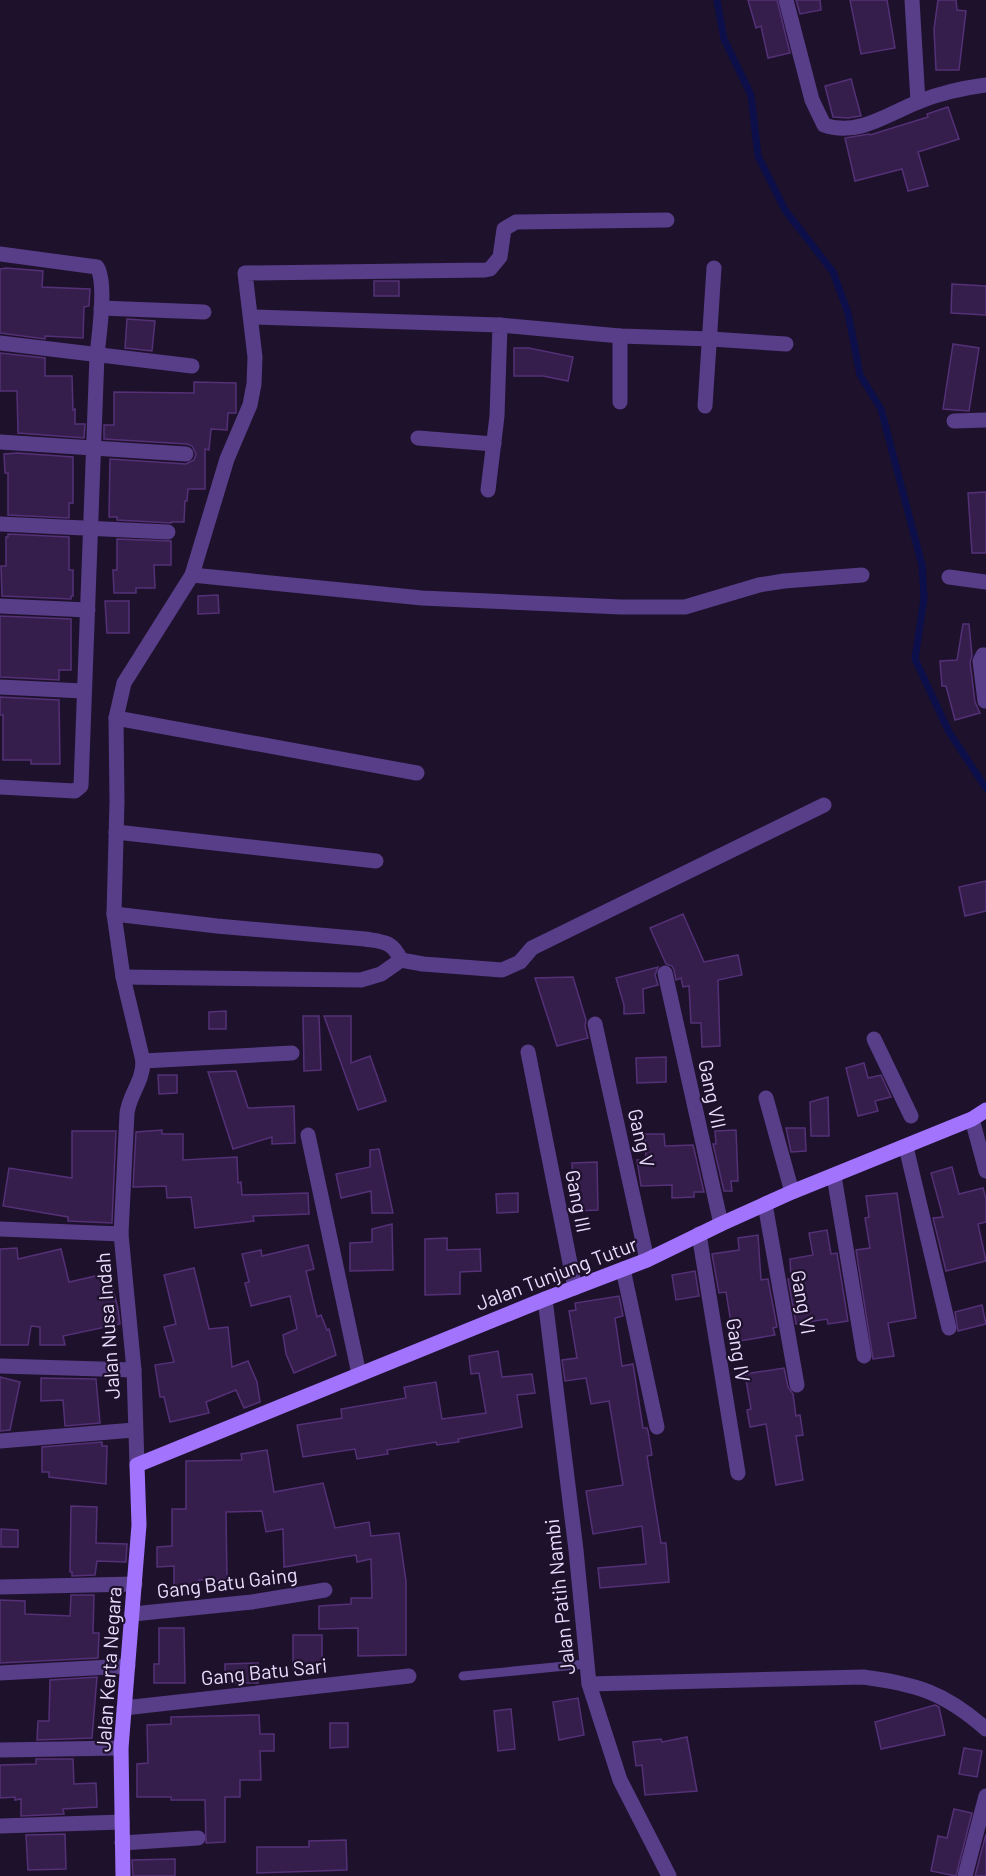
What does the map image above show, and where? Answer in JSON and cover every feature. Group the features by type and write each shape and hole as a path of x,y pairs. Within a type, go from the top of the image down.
{"street":[{"path":"786,0 812,100 824,125 835,129 855,128 954,90 986,85"},
{"path":"912,0 918,102"},
{"path":"122,1234 127,1113 129,1100 140,1082 142,1061 123,977 114,914 116,718 124,683 192,575 227,459 252,398 255,357 245,273 490,270 500,257 504,229 516,222 667,220"},
{"path":"0,254 98,267 101,277 102,308 83,691 81,786 75,791 0,787"},
{"path":"705,406 714,268"},
{"path":"102,308 204,312"},
{"path":"251,317 500,325 620,336 711,339 786,345"},
{"path":"488,490 497,416 500,325"},
{"path":"620,336 620,402"},
{"path":"0,343 192,366"},
{"path":"954,421 986,420"},
{"path":"417,438 494,444"},
{"path":"0,442 186,454"},
{"path":"0,524 168,532"},
{"path":"192,575 422,598 621,608 686,607 759,585 784,581 862,576"},
{"path":"949,577 986,582"},
{"path":"0,606 88,610"},
{"path":"984,701 980,661 983,655 986,655"},
{"path":"0,687 83,691"},
{"path":"116,718 417,773"},
{"path":"123,977 361,980 381,974 401,960 423,964 502,970 520,963 532,948 824,805"},
{"path":"116,832 376,861"},
{"path":"114,914 372,940 389,944 395,948 401,960"},
{"name":"Gang VII","path":"665,972 721,1224"},
{"name":"Gang V","path":"595,1024 647,1260"},
{"path":"874,1039 911,1116"},
{"name":"Gang III","path":"528,1052 575,1288"},
{"path":"142,1061 292,1053"},
{"path":"766,1098 792,1192"},
{"name":"Jalan Tunjung Tutur","path":"137,1465 545,1299 647,1260 792,1192 906,1147 972,1119 986,1110"},
{"path":"972,1119 986,1171"},
{"path":"308,1135 359,1374"},
{"path":"906,1147 949,1328"},
{"path":"834,1176 864,1356"},
{"name":"Gang VI","path":"765,1204 797,1385"},
{"name":"Jalan Nusa Indah","path":"0,1228 122,1234 134,1370 134,1430 137,1465"},
{"name":"Gang IV","path":"699,1234 738,1473"},
{"path":"623,1269 657,1427"},
{"name":"Jalan Patih Nambi","path":"545,1299 576,1550 589,1684 620,1780 669,1876"},
{"path":"0,1366 134,1370"},
{"path":"0,1441 134,1430"},
{"name":"Jalan Kerta Negara","path":"123,1876 122,1748 139,1525 137,1465"},
{"path":"0,1587 135,1584"},
{"name":"Gang Batu Gaing","path":"133,1614 252,1602 326,1590"},
{"path":"0,1673 129,1666"},
{"name":"Gang Batu Sari","path":"124,1708 409,1676"},
{"path":"589,1684 862,1677 902,1682 920,1688 969,1714 986,1729"},
{"path":"0,1750 122,1748"},
{"path":"964,1876 986,1796"},
{"path":"0,1826 122,1822"},
{"path":"122,1843 198,1838"}],"lane":[{"path":"463,1676 586,1664"}],"building":[{"path":"748,0 777,0 790,53 768,58 761,26 756,28"},
{"path":"796,0 820,0 821,10 800,14"},
{"path":"850,0 887,0 895,48 861,54"},
{"path":"938,0 956,0 957,10 966,11 959,70 936,70 934,29"},
{"path":"851,79 861,116 833,117 825,86"},
{"path":"948,107 959,139 918,152 928,186 908,191 902,169 855,181 845,138 870,135 928,117 927,114"},
{"path":"0,269 43,271 42,287 90,289 89,306 84,307 83,338 45,336 45,339 0,333"},
{"path":"374,281 399,281 399,296 374,296"},
{"path":"952,284 986,286 986,315 951,313"},
{"path":"127,319 155,321 152,351 125,348"},
{"path":"953,344 979,348 969,411 943,409"},
{"path":"514,348 529,348 573,357 568,381 543,376 514,376"},
{"path":"0,353 45,358 45,376 72,376 75,424 85,424 84,438 18,433 17,391 0,391"},
{"path":"194,382 236,383 236,413 228,413 227,430 211,429 209,450 205,449 205,489 188,489 184,522 117,520 117,517 109,517 110,459 186,464 194,460 196,454 192,446 187,444 104,439 104,425 114,425 114,392 194,393"},
{"path":"4,454 73,457 73,503 69,503 69,518 8,515 8,473 5,473"},
{"path":"986,492 986,553 972,553 968,493"},
{"path":"8,534 69,537 69,570 73,570 71,599 2,596 1,566 6,566 6,537"},
{"path":"117,539 171,541 171,565 154,565 155,588 136,588 136,593 114,593 113,570 117,570"},
{"path":"218,595 219,613 198,614 198,596"},
{"path":"105,601 129,601 129,633 107,633"},
{"path":"0,616 71,619 71,670 59,670 59,680 0,677"},
{"path":"963,624 969,624 972,656 970,662 975,702 980,713 955,720 946,686 942,686 940,661 957,660"},
{"path":"0,697 59,700 60,764 31,764 31,760 3,760 3,715 0,715"},
{"path":"986,881 986,911 965,916 959,887"},
{"path":"683,914 704,962 738,955 742,975 718,980 720,1046 702,1047 701,1023 691,1023 689,986 683,987 681,978 676,980 672,966 666,964 650,928"},
{"path":"658,967 655,975 658,985 643,989 644,1013 624,1014 624,1005 616,978"},
{"path":"573,977 586,1020 588,1038 557,1046 535,978"},
{"path":"226,1011 226,1029 209,1029 209,1012"},
{"path":"303,1016 319,1016 321,1070 304,1071"},
{"path":"324,1016 351,1016 351,1063 370,1056 386,1101 358,1110"},
{"path":"666,1057 666,1082 637,1083 636,1058"},
{"path":"864,1063 868,1078 881,1075 891,1097 875,1101 878,1111 858,1116 846,1068"},
{"path":"236,1071 248,1108 294,1106 295,1143 272,1144 272,1137 233,1149 208,1072"},
{"path":"158,1075 177,1075 177,1093 159,1094"},
{"path":"828,1097 829,1136 811,1136 810,1102"},
{"path":"786,1128 805,1128 806,1151 791,1152"},
{"path":"162,1130 162,1134 183,1134 183,1160 237,1157 238,1183 241,1182 242,1195 308,1193 309,1214 253,1216 254,1221 195,1228 191,1197 167,1198 166,1186 133,1187 136,1132"},
{"path":"736,1130 738,1181 731,1181 732,1191 724,1191 713,1144 716,1144 715,1131"},
{"path":"72,1131 116,1131 112,1223 68,1221 68,1217 3,1206 9,1168 72,1178"},
{"path":"645,1134 664,1134 665,1146 693,1145 704,1192 694,1192 694,1197 672,1198 672,1185 641,1186 637,1160 646,1160"},
{"path":"379,1149 393,1213 372,1213 371,1191 341,1198 336,1174 370,1167 370,1150"},
{"path":"597,1162 598,1210 574,1211 572,1163"},
{"path":"952,1167 959,1194 983,1188 986,1199 986,1222 978,1224 986,1261 946,1271 933,1218 943,1217 931,1173"},
{"path":"518,1193 518,1212 497,1213 496,1194"},
{"path":"897,1193 916,1318 888,1323 894,1356 873,1359 856,1250 870,1248 865,1218 869,1217 866,1196"},
{"path":"392,1224 393,1270 350,1271 350,1243 372,1242 372,1229"},
{"path":"827,1230 831,1254 837,1253 848,1321 828,1324 827,1319 796,1324 788,1279 791,1278 790,1259 813,1255 809,1233"},
{"path":"758,1235 761,1280 768,1279 777,1327 773,1328 775,1335 734,1342 726,1292 719,1293 712,1254 739,1250 738,1238"},
{"path":"447,1238 447,1250 480,1249 481,1271 460,1272 460,1294 425,1295 425,1239"},
{"path":"308,1245 314,1269 306,1271 317,1317 321,1315 327,1330 329,1329 336,1355 294,1373 286,1354 283,1335 297,1329 290,1296 251,1306 245,1283 249,1282 242,1254 261,1250 262,1256"},
{"path":"17,1248 18,1259 61,1249 69,1282 109,1273 120,1324 63,1336 65,1345 40,1345 40,1327 31,1326 28,1345 0,1345 0,1249"},
{"path":"194,1268 209,1329 228,1327 232,1367 248,1361 257,1382 260,1402 244,1408 236,1390 206,1402 209,1413 170,1422 164,1397 160,1397 155,1365 174,1362 164,1327 176,1324 164,1275"},
{"path":"695,1271 699,1296 676,1300 672,1275"},
{"path":"619,1296 623,1316 615,1318 622,1366 633,1364 643,1428 647,1428 648,1431 652,1455 647,1456 661,1543 666,1543 669,1582 600,1588 598,1568 646,1564 642,1526 593,1534 586,1491 623,1485 609,1401 591,1404 586,1378 565,1381 562,1360 577,1358 569,1311 576,1310 575,1303"},
{"path":"982,1305 986,1324 958,1331 955,1312"},
{"path":"498,1351 502,1377 532,1374 535,1393 517,1395 522,1427 458,1439 459,1442 437,1445 436,1442 387,1450 388,1454 357,1459 355,1449 303,1457 297,1425 342,1418 341,1409 406,1398 404,1387 436,1382 442,1419 486,1413 479,1373 471,1374 469,1356"},
{"path":"784,1368 788,1387 793,1394 796,1416 800,1415 803,1435 796,1436 803,1480 776,1485 766,1424 750,1427 747,1410 751,1409 745,1374"},
{"path":"0,1377 20,1382 10,1430 0,1431"},
{"path":"41,1378 96,1379 100,1423 65,1426 63,1400 41,1401"},
{"path":"102,1442 102,1446 107,1446 106,1484 49,1477 49,1472 42,1472 42,1447"},
{"path":"267,1450 274,1492 323,1483 335,1528 369,1522 371,1536 399,1533 406,1581 406,1655 358,1656 358,1628 319,1629 319,1606 351,1604 351,1598 372,1598 371,1559 357,1562 356,1555 284,1567 283,1529 266,1532 262,1511 226,1512 227,1579 199,1580 200,1594 174,1595 174,1566 157,1567 157,1547 172,1546 172,1509 186,1509 186,1461 242,1460 241,1454"},
{"path":"71,1506 97,1507 96,1543 127,1544 126,1562 97,1561 95,1575 72,1576 70,1572"},
{"path":"1,1529 18,1530 18,1547 1,1547"},
{"path":"71,1595 94,1595 93,1633 99,1633 98,1658 0,1663 0,1600 25,1601 25,1614 70,1616"},
{"path":"159,1628 184,1628 185,1683 154,1683 154,1664 159,1664"},
{"path":"293,1635 322,1635 322,1667 293,1668"},
{"path":"258,1663 258,1683 225,1683 225,1664"},
{"path":"97,1677 92,1738 37,1740 38,1721 49,1721 50,1680"},
{"path":"578,1698 584,1735 559,1740 553,1702"},
{"path":"935,1705 939,1707 945,1735 881,1749 875,1722"},
{"path":"511,1709 515,1749 498,1751 494,1711"},
{"path":"259,1715 260,1734 274,1734 274,1751 260,1751 261,1780 240,1780 240,1797 225,1797 225,1842 206,1843 205,1800 137,1797 137,1764 148,1763 147,1725 171,1724 171,1717"},
{"path":"330,1723 348,1723 348,1747 330,1748"},
{"path":"687,1737 697,1791 645,1795 642,1765 636,1766 633,1742 661,1739 662,1742"},
{"path":"964,1748 982,1751 977,1777 959,1774"},
{"path":"36,1759 73,1759 74,1784 96,1783 97,1807 63,1809 64,1814 21,1816 21,1799 0,1798 0,1765 36,1764"},
{"path":"954,1809 972,1813 956,1876 931,1871 938,1836 947,1838"},
{"path":"65,1834 66,1869 28,1870 26,1835"},
{"path":"986,1834 986,1876 975,1876"},
{"path":"346,1840 347,1870 257,1873 257,1847 309,1847 309,1841"},
{"path":"175,1859 175,1876 133,1876 132,1860"}],"waterway":[{"path":"717,0 724,39 751,95 758,156 785,210 833,272 848,313 860,375 881,409 922,565 924,598 915,659 949,732 986,788"}]}
